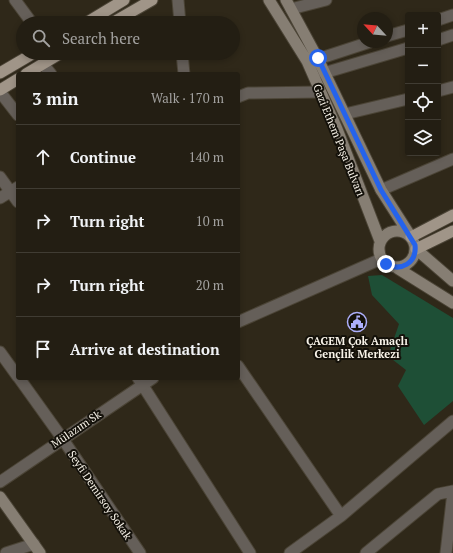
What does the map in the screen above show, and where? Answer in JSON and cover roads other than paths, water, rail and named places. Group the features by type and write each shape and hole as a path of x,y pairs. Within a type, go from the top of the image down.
{"main road":[{"path":"98,16 124,0"},
{"path":"124,16 152,0"},
{"name":"Gazi Ethem Paşa Bulvarı","path":"269,0 307,60 337,129 380,241"},
{"name":"Gazi Ethem Paşa Bulvarı","path":"288,5 318,58 381,190 411,237"},
{"path":"0,73 22,60"},
{"path":"29,72 50,60"},
{"path":"0,91 16,80"},
{"path":"411,237 453,215"},
{"path":"453,281 416,249 411,237 407,233 395,231 384,236 380,241 379,247 382,259 386,264 397,268 453,303"},
{"path":"416,249 453,231"},
{"path":"397,268 408,264 415,255 416,249"},
{"path":"0,497 4,507 37,549"}],"street":[{"path":"15,0 27,16"},
{"path":"178,0 179,16"},
{"path":"288,5 326,0"},
{"path":"441,19 453,15"},
{"path":"393,34 405,31"},
{"path":"441,39 453,35"},
{"path":"318,58 357,46"},
{"path":"324,73 405,49"},
{"path":"183,60 184,72"},
{"path":"43,64 49,72"},
{"path":"441,90 453,87"},
{"path":"0,91 16,111"},
{"path":"240,96 248,94 320,92"},
{"path":"345,114 405,100"},
{"path":"381,190 453,159"},
{"path":"0,177 14,189 0,198"},
{"path":"240,321 382,259"},
{"name":"Seyfi Demirsoy Sokak","path":"0,352 16,375"},
{"path":"240,369 341,516"},
{"name":"Seyfi Demirsoy Sokak","path":"19,380 62,438 140,553"},
{"path":"140,382 250,553"},
{"name":"Mülazım Sk","path":"0,482 140,382"},
{"path":"290,553 341,516 453,421"},
{"path":"366,553 438,494 453,491 446,553"},
{"path":"6,553 37,549"}],"place":[{"name":"ÇAGEM Çok Amaçlı Gençlik Merkezi","path":"357,322"}]}
